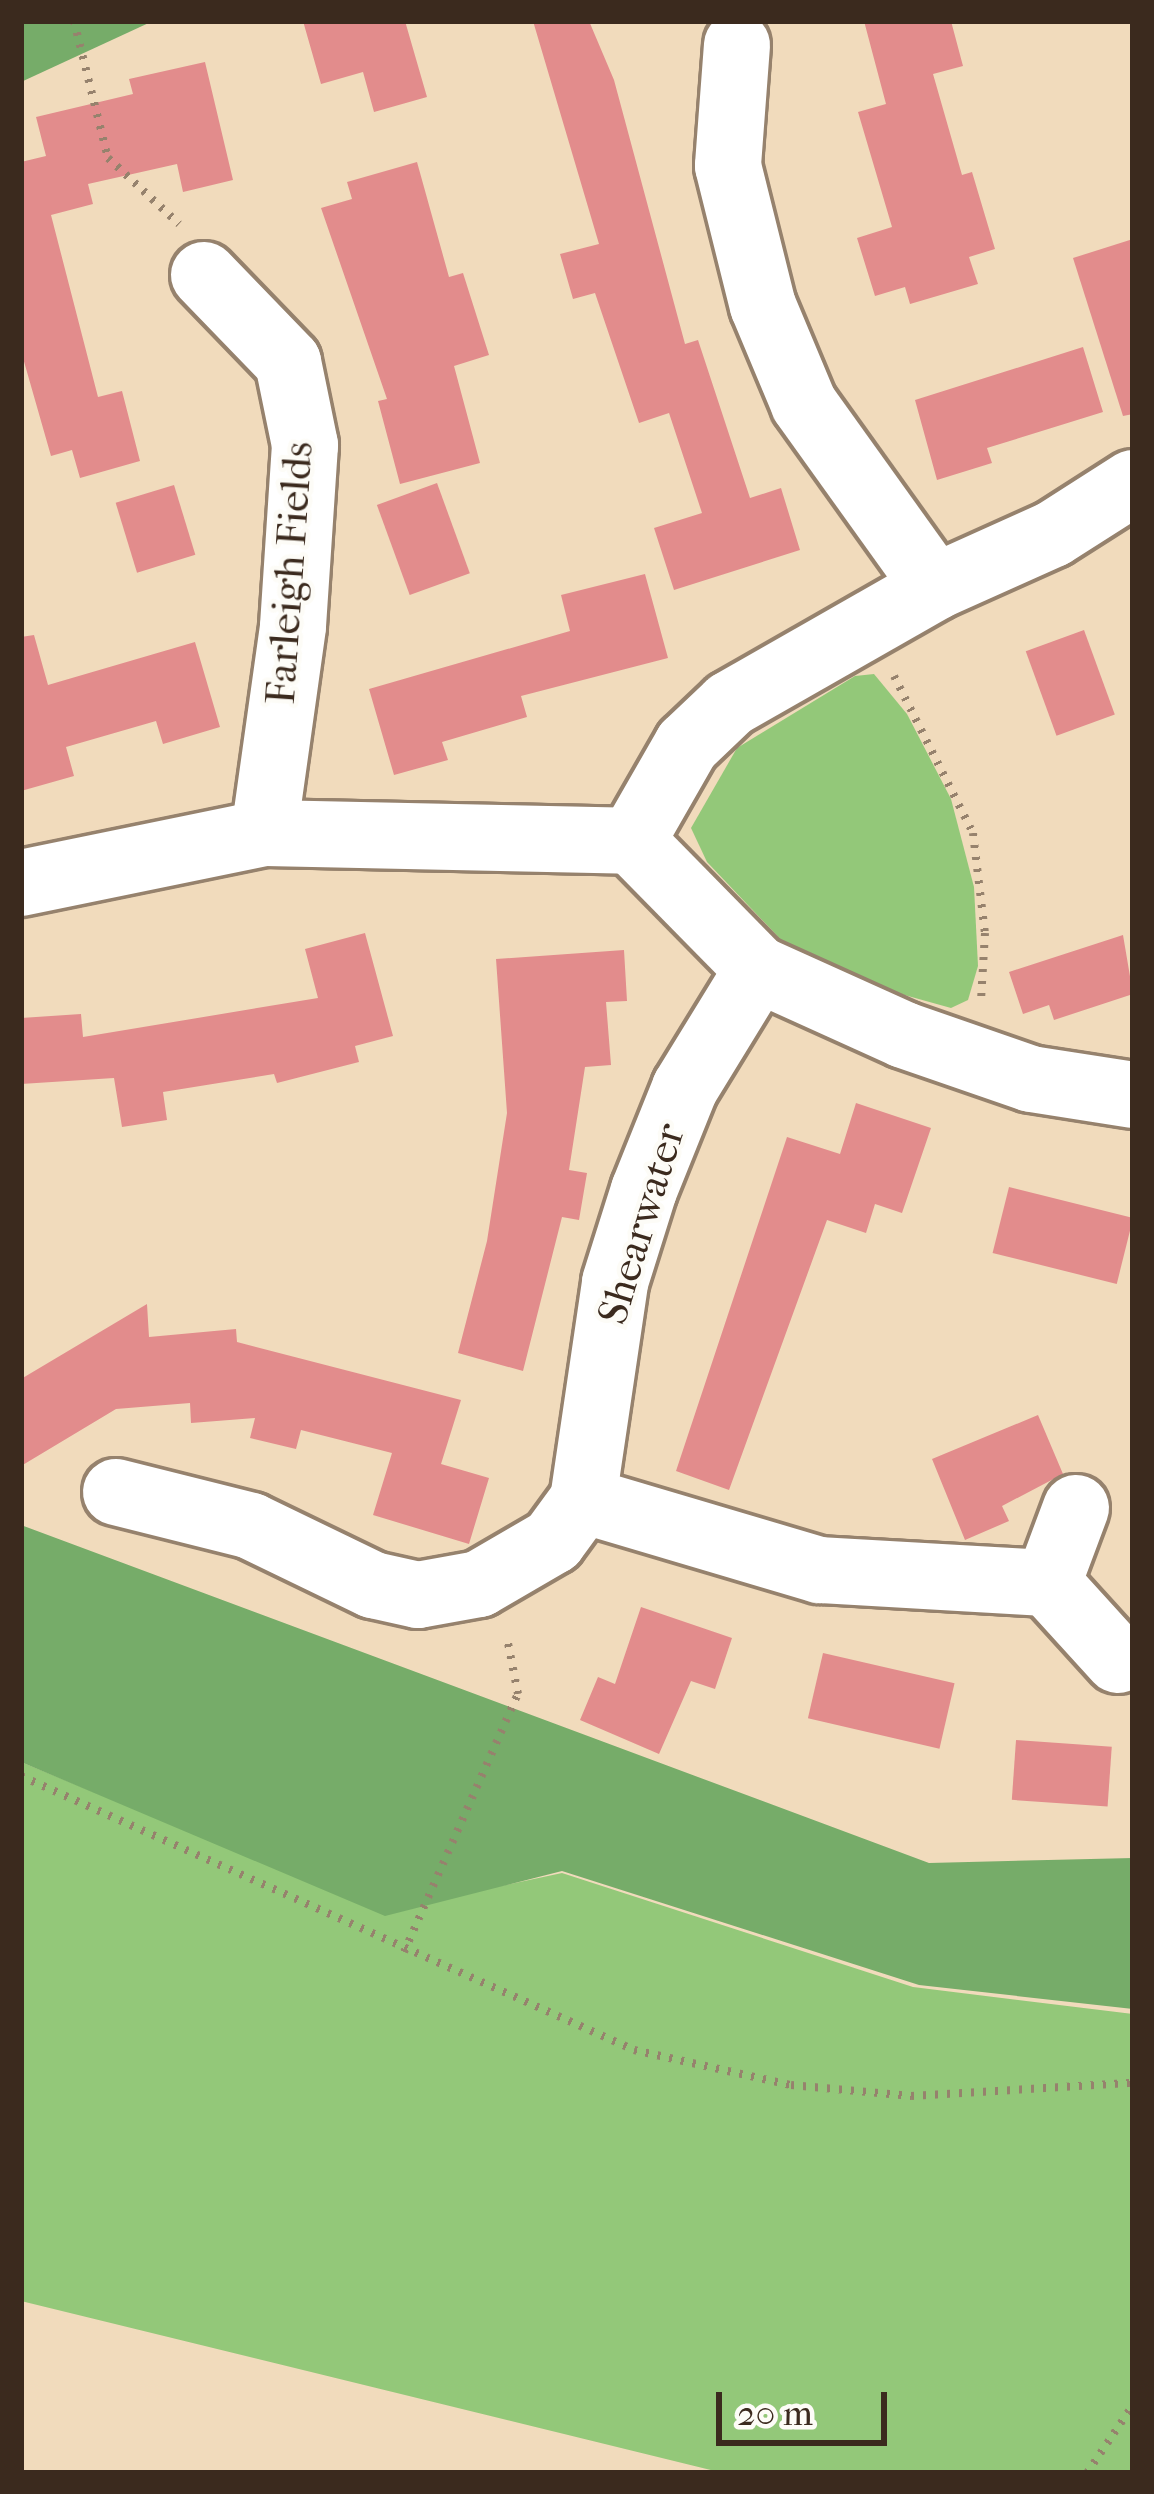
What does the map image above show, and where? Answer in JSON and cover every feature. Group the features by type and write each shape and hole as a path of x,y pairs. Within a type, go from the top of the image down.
{"street":[{"path":"737,45 728,166 763,306 804,404 935,586"},
{"name":"Farleigh Fields","path":"204,275 288,362 304,445 293,627 264,833"},
{"path":"632,841 687,745 730,704 935,586 1052,534 1133,483"},
{"path":"21,884 264,833 632,841 758,969 1031,1079 1133,1095"},
{"name":"Shearwater","path":"583,1500 615,1282 644,1190 685,1088 758,969"},
{"path":"116,1492 251,1526 373,1585 418,1595 478,1584 553,1541 583,1500 724,1548 820,1570 1048,1582 1118,1660"},
{"path":"1048,1582 1076,1508"}],"path":[{"path":"74,21 108,158 187,231 204,275"},
{"path":"871,626 973,833 985,933 970,1058"},
{"path":"404,1952 518,1694 510,1644 478,1584"},
{"path":"21,1776 404,1952 634,2050 791,2085 911,2096 1133,2083"},
{"path":"1087,2473 1133,2405"}],"green space":[{"path":"21,21 153,21 21,82"},
{"path":"874,674 907,714 951,799 974,887 978,966 968,1000 951,1008 890,991 786,945 707,862 691,828 737,748 855,676"},
{"path":"21,1525 929,1863 1133,1858 1133,2009 919,1985 562,1871 385,1916 21,1762"},
{"path":"21,1762 382,1911 562,1873 913,1987 1133,2014 1133,2473 723,2473 21,2301"}],"building":[{"path":"303,21 405,21 427,97 374,112 363,72 321,84"},
{"path":"533,21 589,21 614,80 685,344 698,340 750,498 781,488 800,550 674,590 654,528 702,513 669,413 639,423 595,293 573,299 560,254 599,244"},
{"path":"864,21 951,21 963,66 933,74 962,175 972,172 995,249 969,257 978,284 910,304 905,287 875,296 857,238 892,227 858,112 886,104"},
{"path":"205,62 233,180 183,192 177,164 88,184 93,204 51,215 98,397 122,391 140,461 80,478 72,450 51,456 21,351 21,162 46,156 36,117 133,94 129,79"},
{"path":"417,162 449,277 463,273 489,355 454,366 480,463 400,484 378,401 387,399 321,208 352,199 347,182"},
{"path":"1133,239 1133,414 1123,416 1073,258"},
{"path":"1083,347 1103,412 987,448 992,463 937,480 915,400"},
{"path":"437,483 470,573 410,595 377,505"},
{"path":"174,485 195,555 137,573 116,503"},
{"path":"645,574 668,658 521,696 527,717 442,742 448,760 394,775 369,689 570,631 561,595"},
{"path":"1084,630 1115,715 1057,736 1026,651"},
{"path":"34,635 48,685 195,642 220,727 163,744 156,721 66,747 74,776 21,791 21,637"},
{"path":"365,933 393,1036 355,1046 359,1062 277,1083 274,1074 163,1092 167,1120 122,1127 114,1078 21,1084 21,1018 81,1014 83,1037 318,998 305,949"},
{"path":"1123,935 1133,994 1054,1020 1049,1005 1023,1014 1009,972"},
{"path":"624,950 627,1001 606,1002 611,1065 585,1067 569,1170 587,1173 579,1220 562,1217 523,1371 458,1353 487,1241 507,1113 496,959"},
{"path":"856,1103 931,1128 902,1213 875,1204 866,1233 827,1220 729,1490 676,1471 787,1137 840,1154"},
{"path":"1009,1187 1133,1218 1117,1284 993,1253"},
{"path":"147,1304 149,1337 236,1329 237,1342 461,1400 441,1464 489,1478 469,1544 373,1515 392,1453 301,1430 296,1449 250,1438 255,1418 191,1423 190,1403 116,1409 21,1466 21,1379"},
{"path":"1038,1415 1063,1474 1002,1506 1009,1521 965,1540 932,1459"},
{"path":"641,1607 732,1638 715,1689 691,1681 659,1754 580,1720 598,1677 615,1684"},
{"path":"823,1653 955,1683 939,1749 808,1718"},
{"path":"1016,1740 1112,1747 1108,1807 1012,1800"}]}
